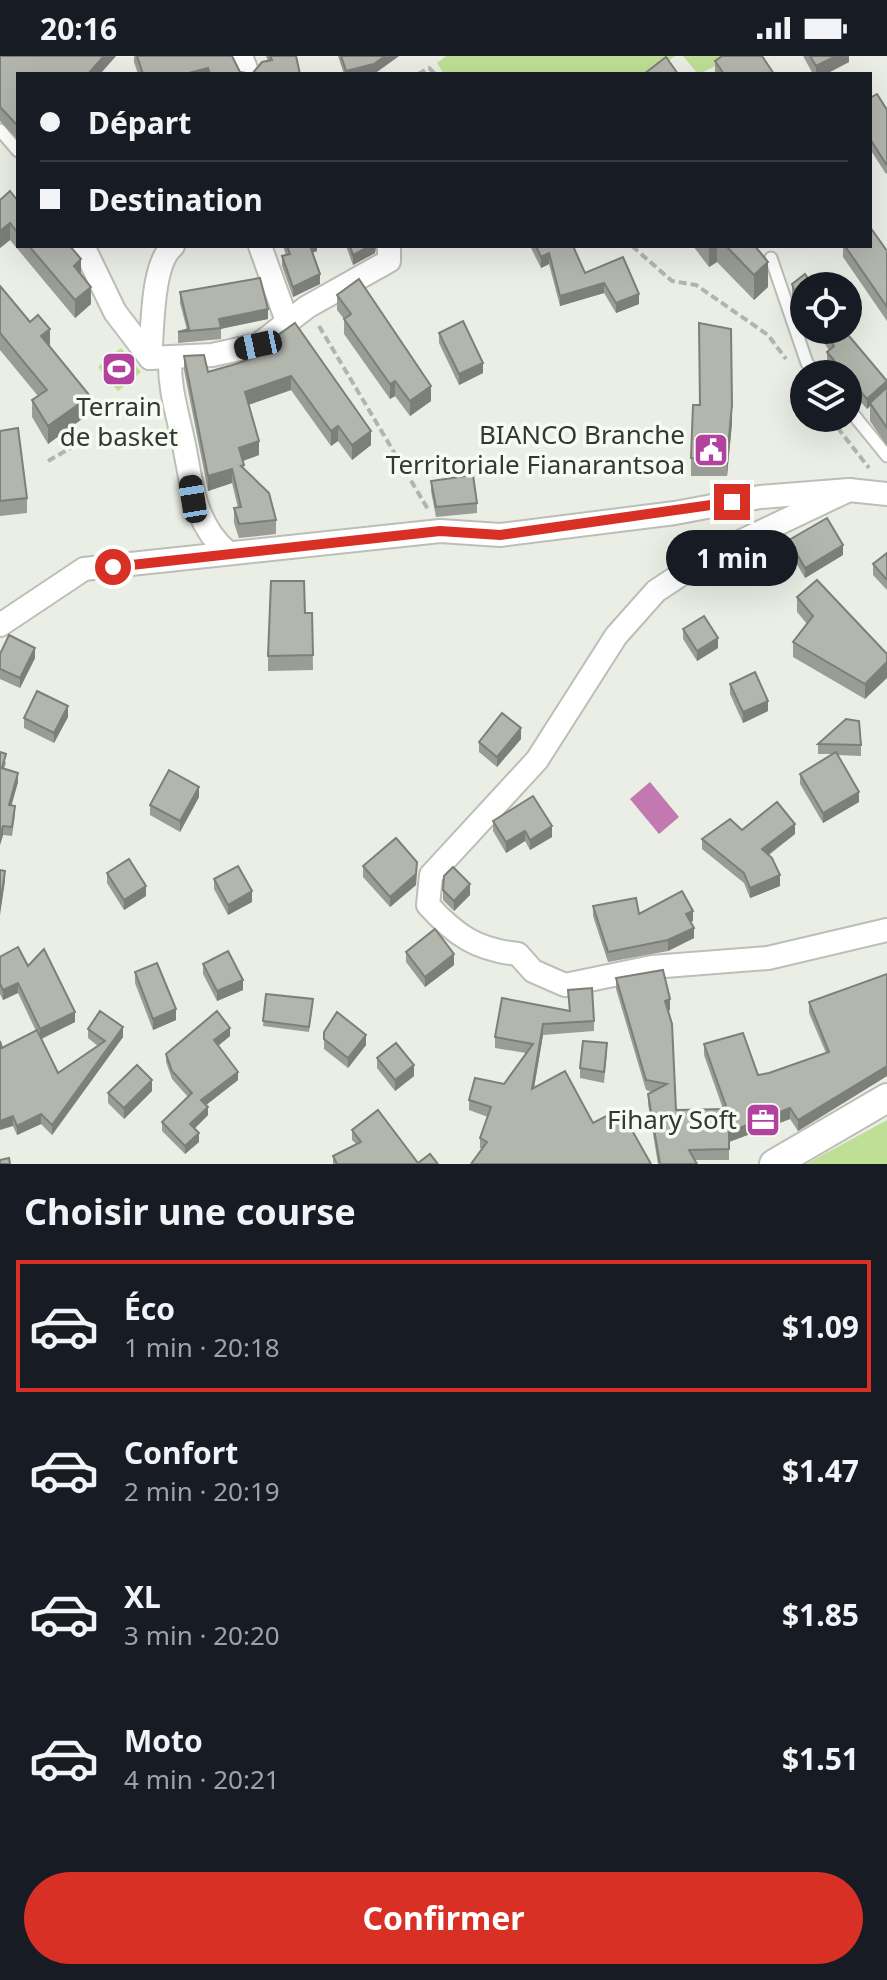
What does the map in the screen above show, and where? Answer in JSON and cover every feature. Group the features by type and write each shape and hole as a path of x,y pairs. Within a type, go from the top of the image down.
{"street":[{"path":"84,248 115,312 160,358 212,355 258,345 307,307 389,261 389,248"},
{"path":"168,248 158,277 160,358 193,499 212,539 227,552"},
{"path":"261,248 287,321"},
{"path":"849,490 706,558 656,591 616,636 537,760 431,875 428,905 451,931 492,952 518,954 533,971 565,985 652,967 768,958 841,944 887,930"},
{"path":"0,625 84,569 440,531 500,535 675,513 760,497 849,490 887,494"},
{"path":"774,1164 887,1098"}],"lane":[{"path":"0,130 16,149"},
{"path":"771,258 806,360"},
{"path":"862,425 887,456"}],"path":[{"path":"634,248 672,281 696,285 768,335 790,364"},
{"path":"307,307 388,437 440,531"},
{"path":"841,432 873,474"},
{"path":"48,461 86,439"}],"green space":[{"path":"446,56 675,56 654,72 443,72 437,63"},
{"path":"683,56 738,56 702,72 696,72"},
{"name":"Terrain de basket","path":"121,348 141,372 118,391 98,367"},
{"path":"887,1120 887,1164 806,1164"}],"shaded area":[{"path":"650,782 679,817 659,834 630,799"}],"building":[{"path":"0,56 104,56 90,72 16,72 16,124 0,107"},
{"path":"137,56 232,56 240,72 209,72 208,68 193,72 142,72"},
{"path":"270,56 296,56 300,72 254,72 262,62 272,60"},
{"path":"341,56 385,56 374,64 346,71"},
{"path":"722,56 762,56 773,72 723,72 715,61"},
{"path":"810,56 836,56 816,66"},
{"path":"666,57 677,72 647,72"},
{"path":"877,94 887,110 886,164 872,142 872,97"},
{"path":"10,191 16,198 16,230 10,223 0,231 0,200"},
{"path":"872,230 887,251 887,307 846,248 872,248"},
{"path":"31,248 72,248 81,259 74,266 91,287 75,300"},
{"path":"288,248 311,248 320,274 293,287 282,256 290,254"},
{"path":"351,248 365,248 353,255"},
{"path":"537,248 574,248 585,273 623,257 639,294 616,303 604,283 560,296 549,253 541,257"},
{"path":"728,248 757,248 768,262 754,275"},
{"path":"260,278 268,309 219,319 221,328 178,332 189,329 180,292"},
{"path":"359,279 431,386 410,401 395,381 390,384 344,319 351,314 337,295"},
{"path":"0,286 30,322 38,315 50,329 41,336 90,396 48,426 32,400 47,390 0,333"},
{"path":"463,321 483,363 459,374 439,333"},
{"path":"295,323 371,431 352,445 338,426 331,431 291,376 245,392 259,441 239,448 244,465 241,466 269,493 276,520 239,524 234,508 241,507 232,469 208,476 184,356 204,355 208,372 236,364 278,349 271,340"},
{"path":"699,323 731,329 732,405 727,458 691,458 693,405 700,405"},
{"path":"832,344 856,344 887,381 867,399 862,393 862,360 834,360 827,352"},
{"path":"887,390 887,428 870,403"},
{"path":"18,428 27,498 0,501 0,431"},
{"path":"473,475 477,503 436,507 431,481"},
{"path":"827,518 843,545 805,568 789,540"},
{"path":"887,553 887,580 873,564"},
{"path":"817,580 887,654 887,662 865,684 793,642 813,616 797,597"},
{"path":"271,581 304,581 305,613 312,613 313,655 268,656"},
{"path":"704,616 718,638 697,651 683,629"},
{"path":"9,635 35,648 20,678 0,669 0,654"},
{"path":"755,672 768,701 743,712 730,684"},
{"path":"37,691 68,706 54,733 24,718"},
{"path":"502,713 521,728 497,757 479,742"},
{"path":"846,719 859,721 861,745 818,744"},
{"path":"0,752 6,754 2,768 18,773 9,805 15,806 12,827 3,826 0,836"},
{"path":"836,752 859,792 823,813 800,774"},
{"path":"169,770 199,787 180,821 150,805"},
{"path":"533,796 552,826 530,840 525,831 506,842 493,821"},
{"path":"777,802 795,824 762,849 772,858 780,875 750,888 744,873 702,839 730,819 742,830"},
{"path":"396,838 417,862 416,874 390,897 363,866"},
{"path":"129,859 146,886 124,900 107,873"},
{"path":"238,866 252,891 228,905 214,879"},
{"path":"453,867 470,884 454,901 443,890 444,876"},
{"path":"0,870 5,871 0,905"},
{"path":"682,891 693,911 686,914 694,928 668,940 608,952 593,906 636,898 639,914"},
{"path":"435,929 454,954 425,977 406,952"},
{"path":"18,947 28,966 44,949 75,1012 40,1029 18,983 3,990 0,984 0,957"},
{"path":"228,951 243,980 217,991 203,964"},
{"path":"157,963 176,1009 153,1019 135,972"},
{"path":"663,970 670,999 665,1001 672,1024 676,1110 727,1109 704,1044 743,1033 758,1075 829,1052 809,1002 887,974 887,1066 798,1120 790,1108 729,1132 729,1149 689,1150 697,1164 660,1164 648,1094 667,1084 646,1080 616,978"},
{"path":"592,988 594,1021 543,1024 532,1089 565,1071 593,1123 620,1109 651,1164 471,1164 487,1142 480,1138 491,1107 469,1100 475,1078 504,1084 533,1044 495,1037 502,998 570,1011 568,990"},
{"path":"266,994 313,999 309,1027 263,1021"},
{"path":"100,1011 123,1027 52,1125 41,1114 17,1126 13,1116 0,1121 0,1041 2,1048 37,1030 58,1073 105,1041 88,1029"},
{"path":"217,1011 230,1028 214,1040 238,1072 201,1100 208,1107 190,1124 199,1133 185,1146 162,1122 192,1093 172,1071 166,1054"},
{"path":"337,1012 366,1035 348,1058 324,1039 324,1032"},
{"path":"583,1041 607,1043 604,1072 580,1068"},
{"path":"396,1043 414,1065 395,1080 377,1058"},
{"path":"137,1065 152,1080 124,1108 108,1093"},
{"path":"378,1110 418,1163 430,1154 438,1164 337,1164 333,1156 361,1142 352,1130"},
{"path":"9,1158 10,1164 0,1164 0,1160"}],"place":[{"name":"Terrain de basket","path":"119,369"},
{"name":"BIANCO Branche Territoriale Fianarantsoa","path":"711,450"},
{"name":"Fihary Soft","path":"763,1120"}],"route":[{"path":"113,567 227,552 440,531 500,535 675,513 732,502"}]}
